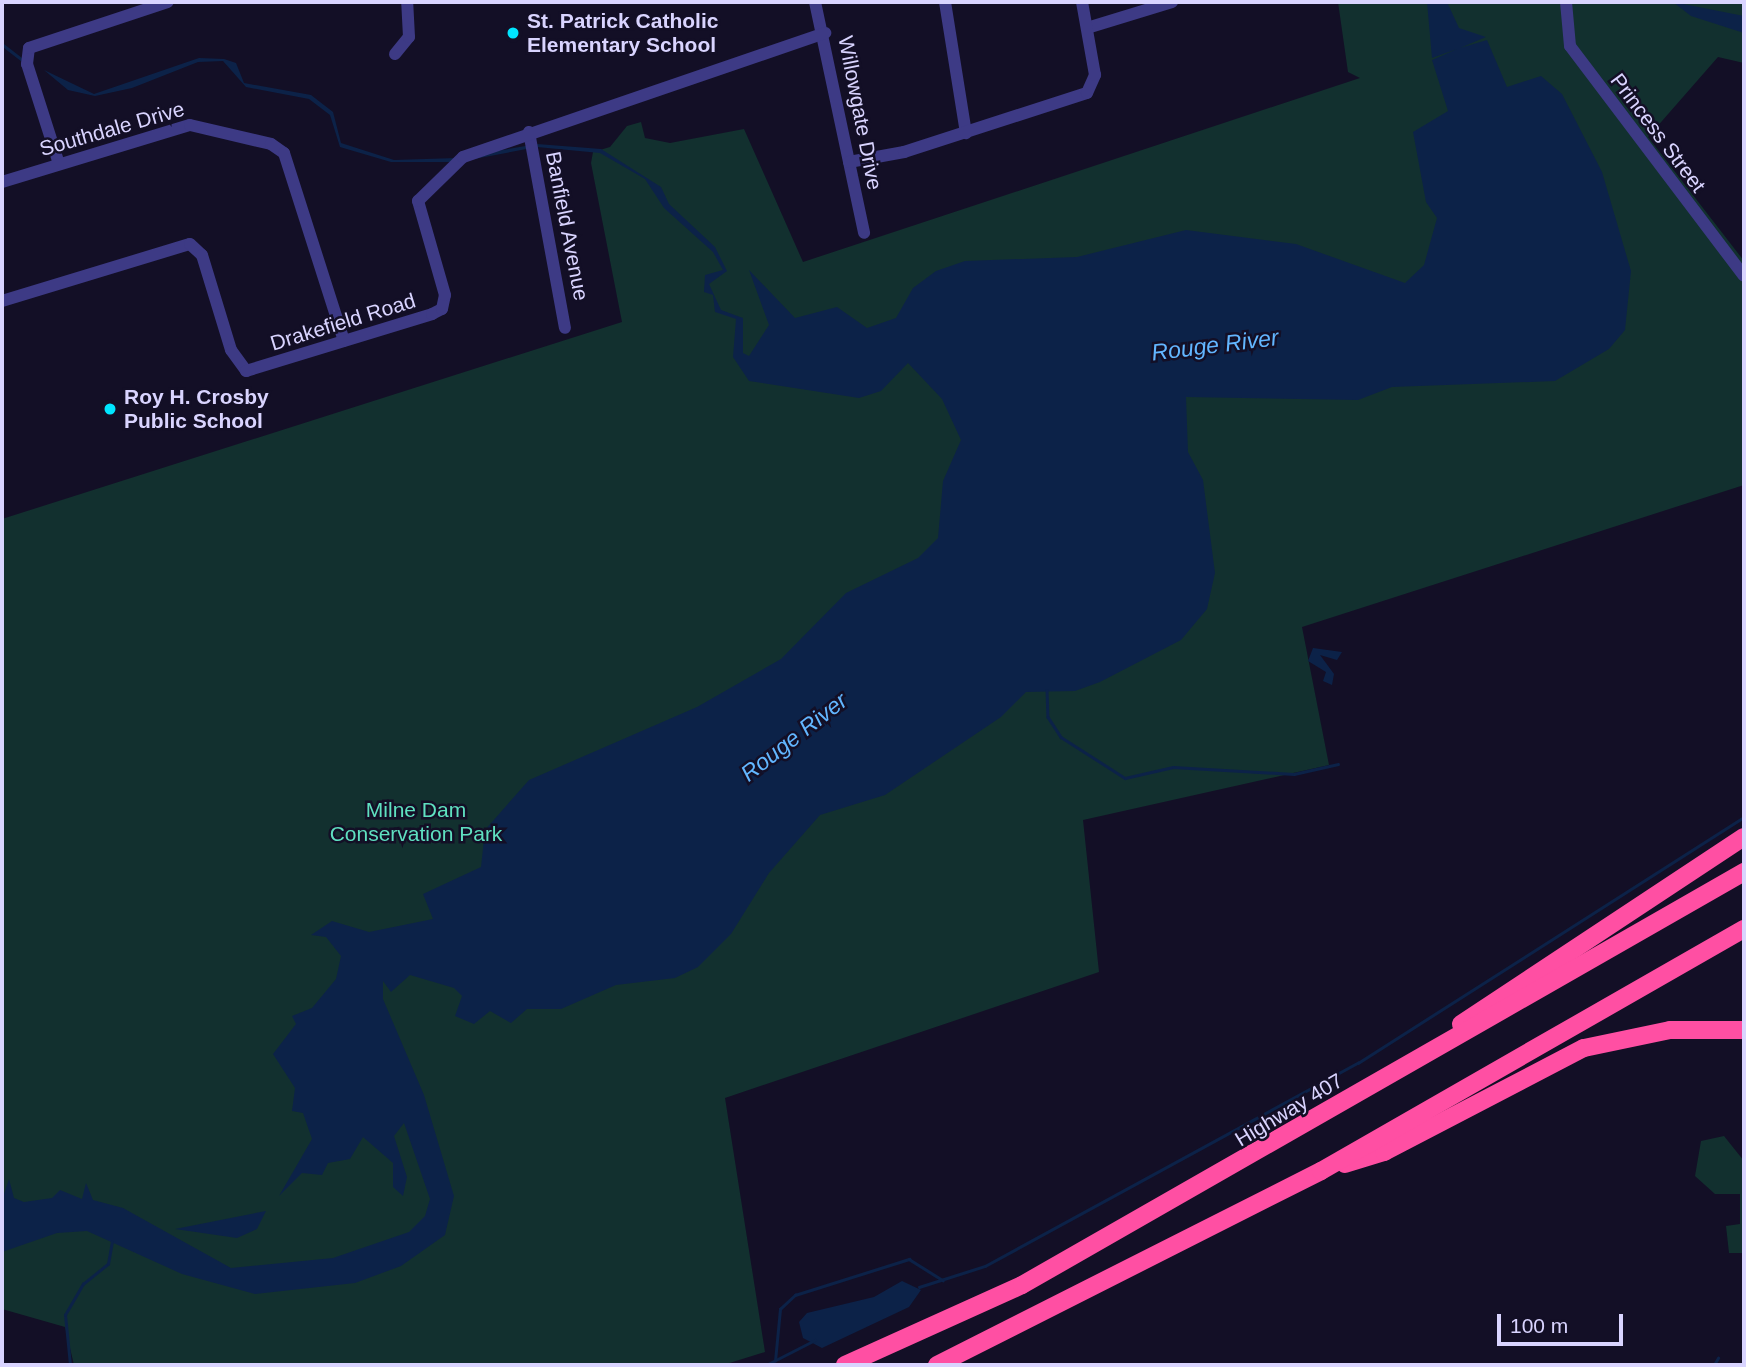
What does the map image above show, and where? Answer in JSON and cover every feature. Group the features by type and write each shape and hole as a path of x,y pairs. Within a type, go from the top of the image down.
{"highway":[{"path":"1354,1098 1744,837"},
{"name":"Highway 407","path":"845,1365 1022,1285 1354,1098 1744,872"},
{"path":"937,1365 1321,1171 1744,929"},
{"path":"1321,1171 1384,1152 1584,1048 1670,1030 1744,1030"}],"street":[{"path":"59,163 27,64 29,48 168,2"},
{"path":"395,54 409,37 407,2"},
{"name":"Willowgate Drive","path":"816,2 825,33 864,233"},
{"path":"945,2 966,133"},
{"path":"849,162 966,133 1087,93 1095,75 1082,2"},
{"path":"1087,28 1172,2"},
{"name":"Princess Street","path":"1566,2 1570,46 1744,276"},
{"name":"Drakefield Road","path":"2,301 190,244 202,255 239,368 263,367 344,341 442,309 444,288 419,196 472,151 825,33"},
{"name":"Southdale Drive","path":"2,182 190,125 271,144 284,153 344,341"},
{"name":"Banfield Avenue","path":"529,132 565,328"}],"green space":[{"name":"Milne Dam Conservation Park","path":"1338,2 1744,2 1744,63 1718,57 1648,137 1744,261 1744,485 1302,627 1329,765 1083,820 1099,972 725,1098 765,1352 723,1365 74,1365 65,1327 2,1309 2,519 622,322 591,163 593,152 610,147 627,126 641,122 645,138 670,143 744,129 803,262 1360,78 1348,72"},
{"path":"1724,1136 1744,1161 1744,1253 1729,1253 1726,1226 1740,1224 1740,1194 1715,1194 1695,1176 1701,1141"}],"water":[{"name":"Rouge River","path":"1427,2 1447,2 1459,28 1486,37 1460,48 1487,40 1507,87 1541,76 1562,94 1602,172 1631,271 1625,330 1609,349 1555,381 1392,387 1358,400 1186,397 1188,452 1203,480 1215,573 1207,609 1181,640 1100,682 1075,691 1026,692 1001,717 885,795 820,815 769,873 731,934 698,967 675,978 616,985 561,1009 527,1009 511,1023 490,1011 474,1024 455,1016 462,996 454,988 410,975 391,992 383,981 383,999 424,1095 454,1196 445,1235 401,1266 355,1283 255,1294 182,1274 87,1231 57,1233 2,1252 2,1200 9,1179 14,1198 24,1202 52,1198 60,1190 82,1199 86,1183 93,1200 123,1208 231,1268 333,1258 409,1232 425,1216 430,1199 404,1123 394,1136 407,1177 403,1196 393,1187 393,1163 363,1137 350,1159 328,1163 322,1175 302,1173 279,1196 312,1139 303,1113 292,1111 295,1088 273,1054 296,1024 292,1016 312,1008 336,979 341,956 326,937 311,935 332,921 369,932 433,919 423,894 481,867 485,830 529,780 697,707 781,659 846,593 918,558 938,538 943,481 961,440 942,399 908,363 881,391 859,398 749,381 733,357 736,319 715,312 713,295 704,292 705,275 723,270 713,252 664,208 645,179 600,153 537,147 458,162 391,162 340,147 330,115 309,99 246,87 223,61 198,62 132,88 95,96 68,90 44,70 94,94 199,58 224,59 236,63 244,83 311,95 333,112 341,143 394,160 457,158 537,144 601,149 661,187 669,204 715,247 727,271 709,284 721,310 743,318 743,353 749,356 769,325 749,270 795,318 837,307 867,328 896,318 913,288 936,271 965,261 1077,257 1186,230 1296,244 1405,283 1424,265 1437,218 1426,202 1413,132 1448,111 1432,60 1457,49 1432,58"},
{"path":"1673,2 1744,16 1744,33 1691,16"},
{"path":"1313,648 1342,652 1337,660 1320,655 1334,674 1332,685 1323,681 1326,672 1308,661"},
{"path":"266,1211 257,1229 237,1238 175,1229"},
{"path":"902,1281 921,1290 909,1307 822,1348 803,1338 799,1322 807,1313 874,1297"}],"waterway":[{"path":"2,44 21,59"},
{"path":"1047,690 1048,717 1061,737 1125,778 1173,767 1294,774 1338,764"},
{"path":"919,1287 985,1266 1358,1063 1744,817"},
{"path":"70,1365 65,1315 83,1284 108,1264 112,1242"},
{"path":"775,1361 780,1309 795,1295 909,1259 943,1280"},
{"path":"766,1365 815,1340"},
{"path":"1714,1365 1718,1358"}],"place":[{"name":"St. Patrick Catholic Elementary School","path":"513,33"},
{"name":"Roy H. Crosby Public School","path":"110,409"}]}
